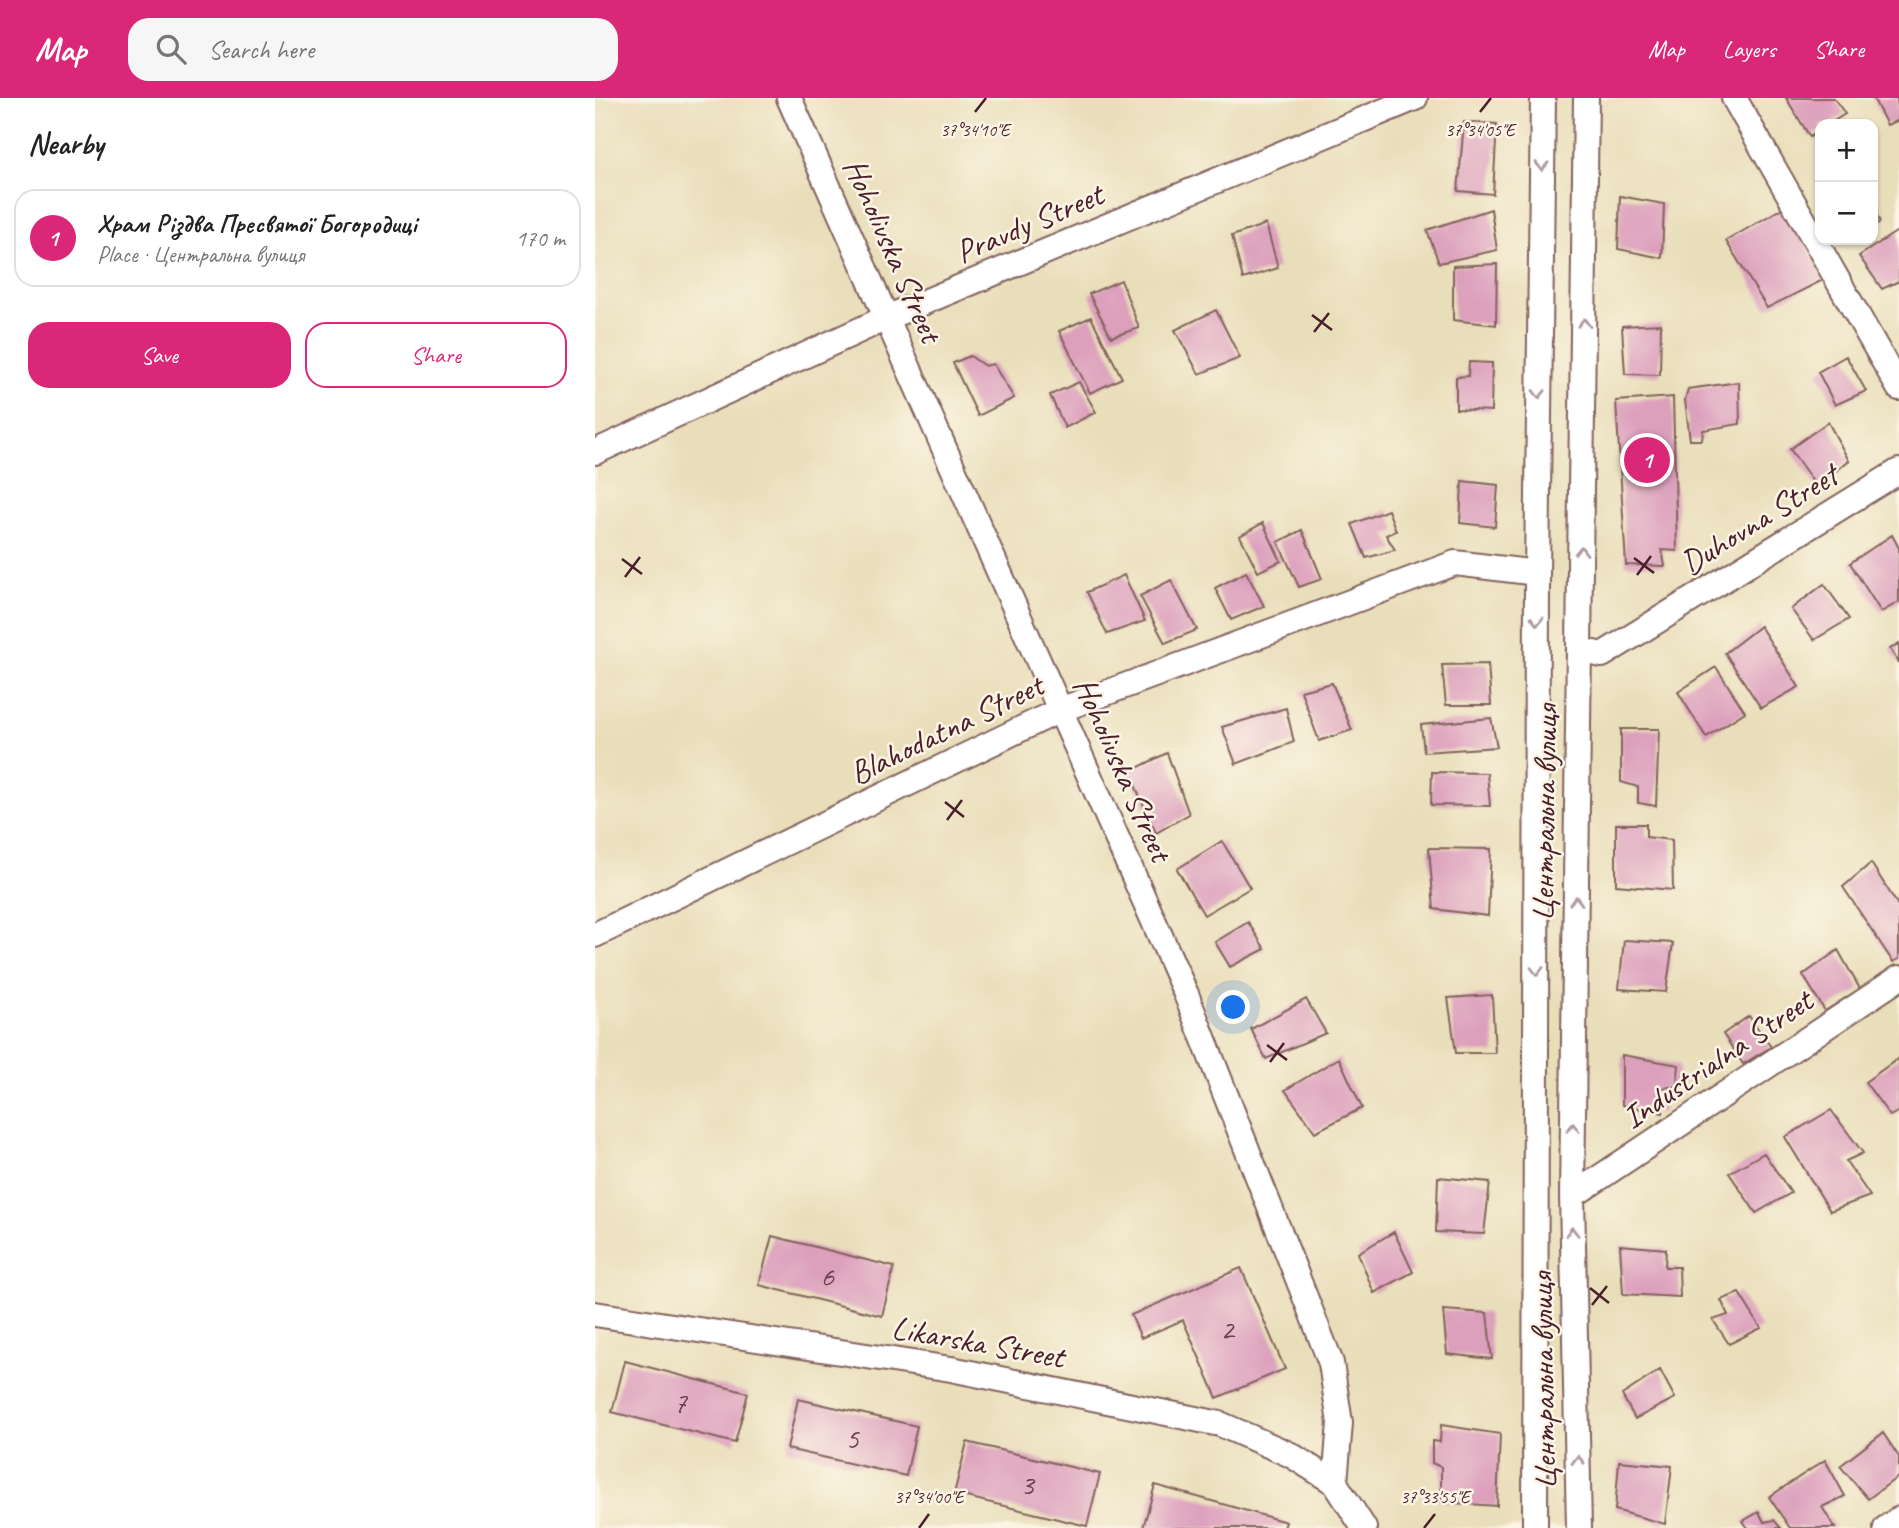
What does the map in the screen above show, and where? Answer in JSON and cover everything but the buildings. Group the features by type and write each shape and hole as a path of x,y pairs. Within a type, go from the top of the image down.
{"street":[{"name":"Hoholivska Street","path":"789,98 1186,994 1331,1363 1340,1423 1335,1483"},
{"name":"Pravdy Street","path":"595,452 886,318 1415,98"},
{"name":"Центральна вулиця","path":"1535,1528 1537,573 1543,98"},
{"name":"Центральна вулиця","path":"1579,1528 1571,1196 1586,98"},
{"path":"1734,98 1899,388"},
{"name":"Duhovna Street","path":"1580,650 1602,655 1899,471"},
{"name":"Blahodatna Street","path":"595,935 1060,710 1455,563 1537,573"},
{"name":"Industrialna Street","path":"1571,1196 1899,978"},
{"name":"Likarska Street","path":"595,1314 951,1369 1220,1424 1291,1455 1335,1483"},
{"path":"1335,1483 1364,1528"},
{"path":"1886,1528 1899,1519"}],"place":[{"name":"Храм Різдва Пресвятої Богородиці","path":"1647,460"}]}
